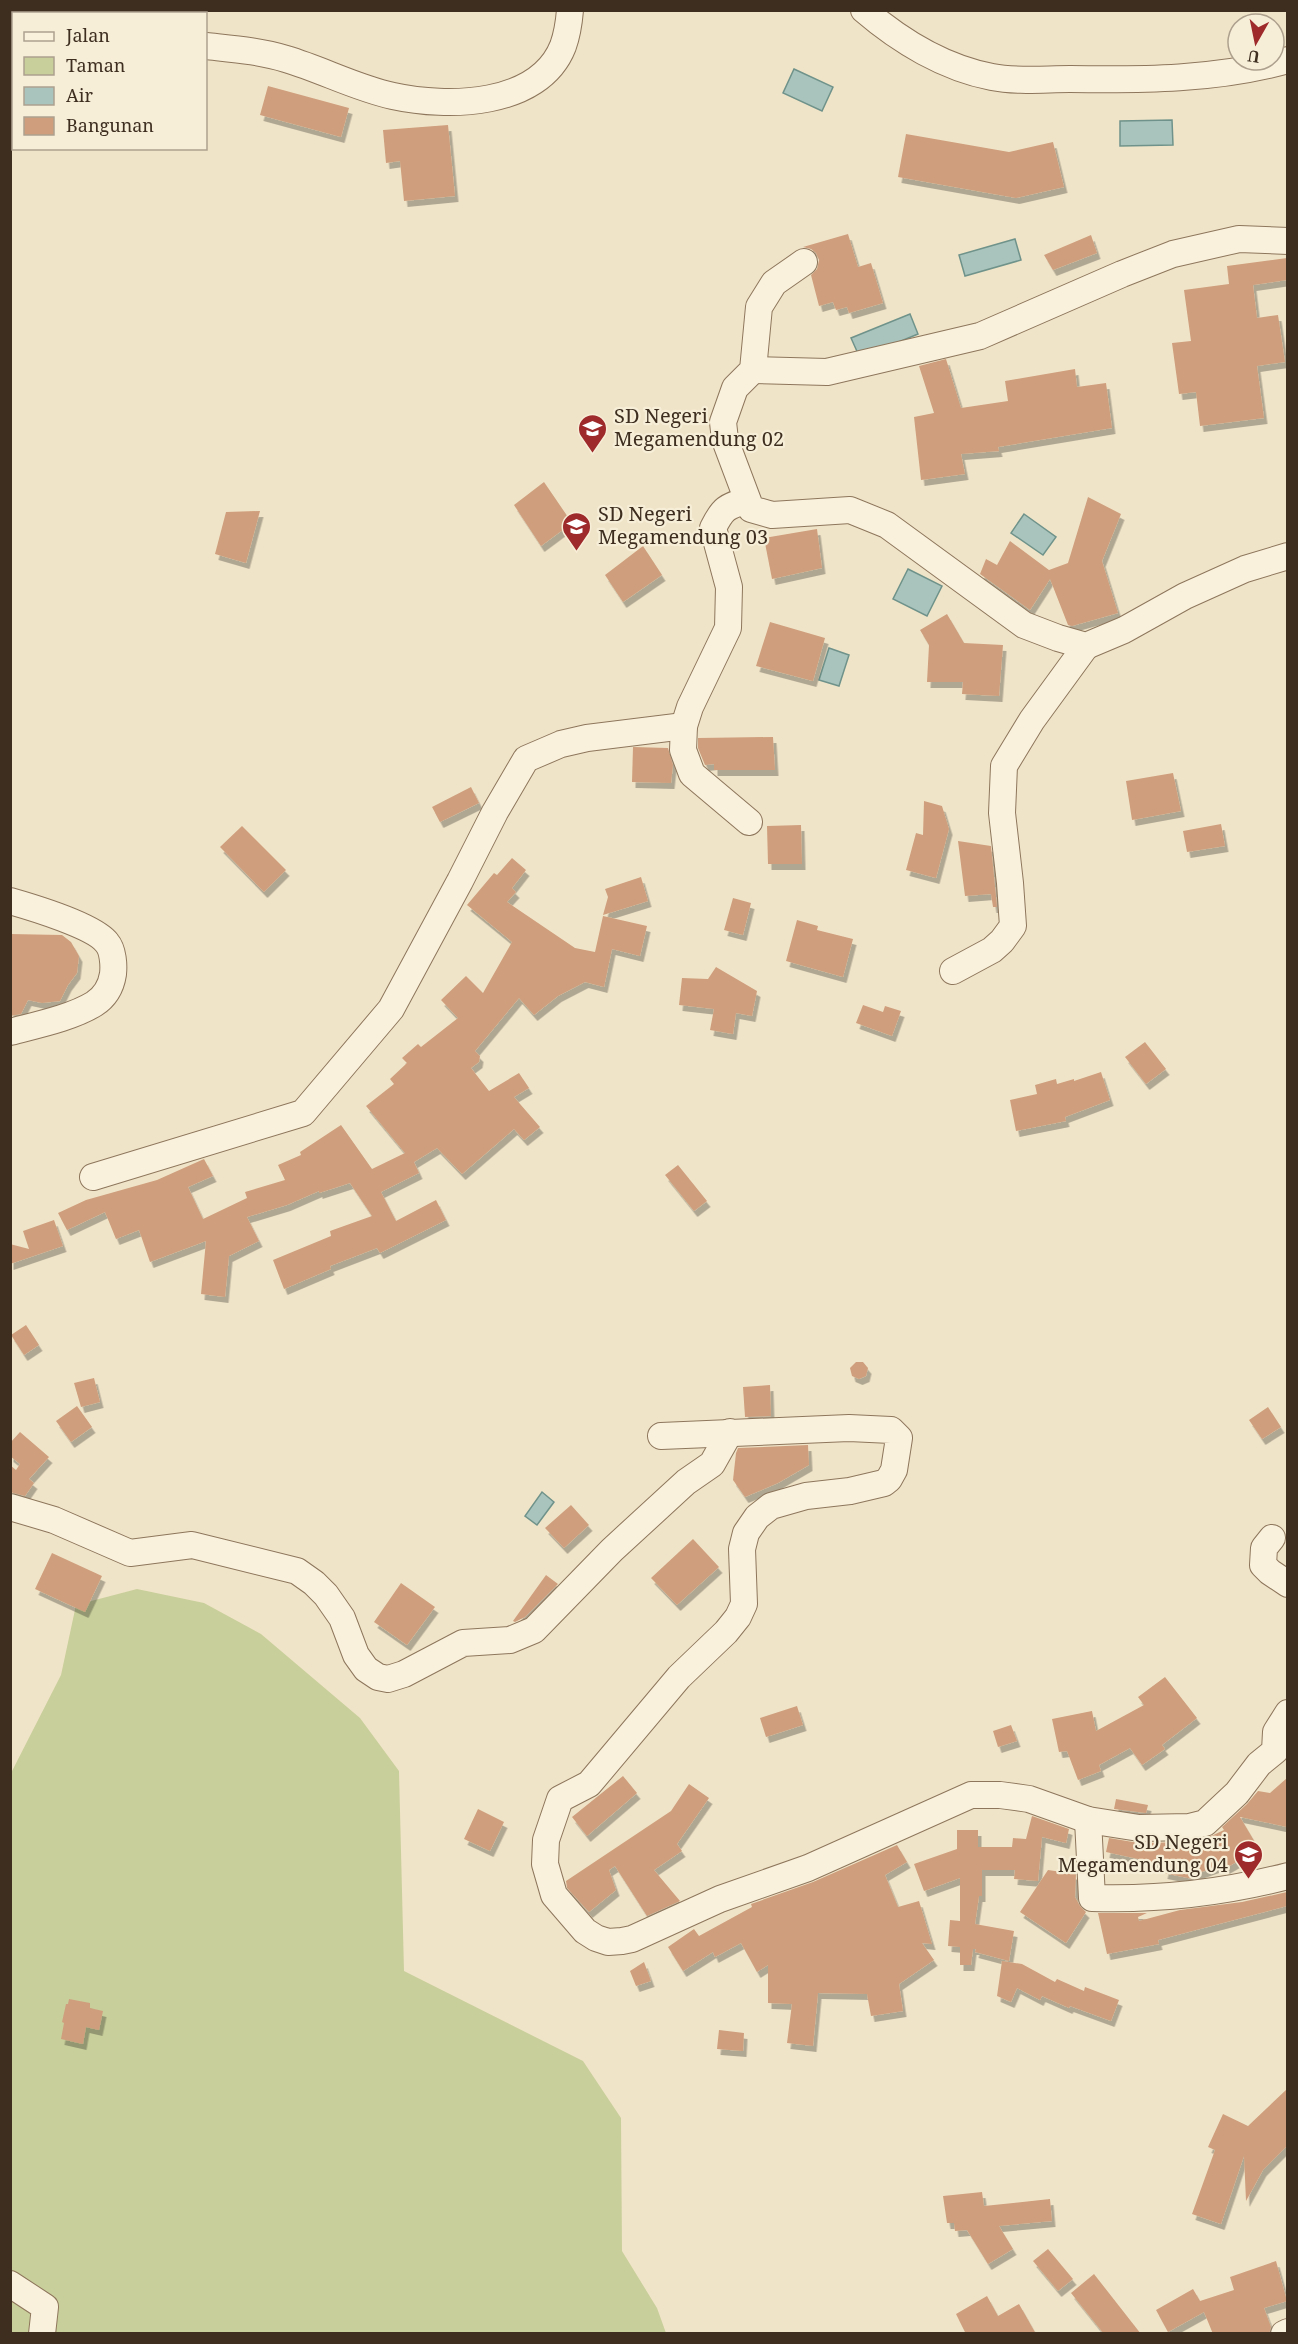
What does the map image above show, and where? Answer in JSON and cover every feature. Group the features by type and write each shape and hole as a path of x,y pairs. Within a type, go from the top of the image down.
{"street":[{"path":"207,46 261,52 394,96 453,103 481,101 512,92 537,80 552,64 563,47 570,10"},
{"path":"864,10 907,41 946,63 993,77 1129,81 1220,73 1287,60"},
{"path":"753,370 827,372 980,336 1173,254 1239,239 1287,241"},
{"path":"804,262 774,283 759,307 753,370 735,388 723,422 725,440 751,509 772,515 850,510 887,525 1024,625 1086,646"},
{"path":"747,500 726,507 713,528 729,587 728,628 690,707 684,726 683,750 692,774 749,822"},
{"path":"953,971 992,950 1013,926 1002,813 1004,766 1032,720 1086,646 1124,630 1195,591 1245,569 1287,556"},
{"path":"93,1177 303,1113 391,1009 495,812 526,759 561,744 586,738 684,726"},
{"path":"10,901 87,928 107,942 112,956 113,971 110,988 94,1004 50,1021 10,1032"},
{"path":"661,1436 849,1428 891,1430 899,1438 894,1470 884,1483 850,1491 806,1496 771,1506 757,1517 746,1533 742,1549 744,1604 738,1617 726,1632 679,1677 589,1784 560,1799 546,1840 544,1864 554,1895 585,1930 596,1938 608,1942 632,1939 720,1899 808,1868 972,1795 1000,1795 1029,1799 1088,1820 1155,1829 1189,1827 1205,1823 1238,1793 1259,1764 1281,1753 1276,1732 1287,1713"},
{"path":"10,1508 54,1520 130,1553 192,1545 297,1571 314,1582 326,1595 342,1618 356,1655 366,1669 378,1677 388,1679 404,1674 463,1643 510,1640 534,1630 612,1550 686,1482 711,1464 730,1432"},
{"path":"1272,1538 1264,1548 1263,1565 1287,1584"},
{"path":"1088,1820 1092,1898 1180,1896 1243,1888 1287,1876"},
{"path":"10,2284 45,2307 42,2334"}],"green space":[{"path":"137,1589 204,1603 261,1634 360,1718 399,1771 404,1971 583,2061 621,2118 622,2251 657,2308 666,2333 11,2333 10,1775 61,1675 76,1605"}],"water":[{"path":"794,69 833,87 822,111 783,93"},
{"path":"1172,120 1173,145 1120,146 1120,121"},
{"path":"1015,239 1021,260 965,276 959,255"},
{"path":"910,314 918,334 860,358 851,338"},
{"path":"1024,514 1056,537 1043,555 1011,533"},
{"path":"908,569 942,586 927,616 893,599"},
{"path":"829,648 849,655 839,686 819,680"},
{"path":"542,1492 554,1502 537,1525 525,1516"}],"building":[{"path":"268,86 349,108 341,137 260,115"},
{"path":"448,125 455,196 404,201 400,161 386,163 383,130"},
{"path":"906,134 1009,152 1053,142 1064,187 1016,198 898,177"},
{"path":"848,234 858,267 871,263 883,303 849,313 847,307 836,310 833,302 819,306 811,275 817,269 819,260 816,253 803,247"},
{"path":"1091,235 1097,253 1053,270 1044,255"},
{"path":"1287,258 1287,280 1253,285 1257,318 1278,315 1285,362 1257,366 1264,418 1200,426 1196,392 1179,394 1172,343 1191,341 1184,290 1229,284 1227,266"},
{"path":"946,359 961,408 1008,401 1005,381 1075,369 1077,387 1106,383 1112,428 998,447 999,451 961,454 965,474 921,480 914,417 934,413 919,366"},
{"path":"544,482 572,523 541,546 514,505"},
{"path":"1088,497 1121,514 1102,561 1118,613 1072,626 1068,625 1050,579 1030,610 980,574 986,559 997,565 1010,541 1049,570 1068,563"},
{"path":"260,511 246,563 215,554 226,512"},
{"path":"817,529 822,568 772,579 764,538"},
{"path":"643,546 662,575 623,602 605,575"},
{"path":"947,614 964,643 1003,645 999,696 962,694 963,682 927,682 929,645 920,630"},
{"path":"770,622 825,638 813,681 756,666"},
{"path":"773,737 775,770 714,770 714,764 705,765 698,748 698,738"},
{"path":"633,747 668,748 673,765 671,783 632,782"},
{"path":"1173,773 1181,811 1132,820 1126,781"},
{"path":"471,787 479,803 440,822 432,807"},
{"path":"924,801 942,806 949,829 936,878 906,870 916,833 923,835"},
{"path":"1221,824 1225,846 1187,852 1183,831"},
{"path":"801,825 802,864 768,864 767,826"},
{"path":"242,826 286,870 264,892 220,847"},
{"path":"958,841 991,846 997,907 993,907 991,894 965,896"},
{"path":"512,858 526,870 512,888 516,892 507,902 575,948 595,952 603,916 647,926 640,956 612,949 604,987 585,982 558,996 534,1015 519,998 475,1051 480,1056 479,1062 471,1068 489,1091 519,1073 529,1088 514,1097 540,1127 524,1140 514,1129 462,1174 437,1148 414,1162 419,1173 381,1192 396,1221 436,1200 446,1220 380,1253 377,1248 330,1266 331,1269 284,1289 273,1260 331,1236 330,1231 372,1216 350,1183 319,1193 319,1191 287,1205 247,1217 259,1241 229,1256 225,1297 201,1294 206,1241 150,1262 139,1230 116,1239 105,1212 67,1230 58,1213 86,1200 157,1180 204,1159 213,1176 188,1187 203,1219 247,1198 245,1192 285,1180 278,1165 301,1155 300,1152 341,1125 372,1169 405,1153 366,1106 394,1084 390,1079 407,1063 402,1058 418,1044 421,1047 458,1018 441,1000 466,976 483,993 512,942 467,905 494,873 497,875"},
{"path":"641,877 648,901 603,915 608,897 605,889"},
{"path":"733,898 751,903 743,935 724,930"},
{"path":"797,920 818,926 817,930 853,939 843,977 786,961"},
{"path":"10,934 62,935 71,942 79,956 77,973 60,1001 42,1003 28,1000 21,1014 10,1016"},
{"path":"716,967 757,991 752,1016 736,1013 733,1034 710,1030 714,1009 679,1005 682,978 708,979"},
{"path":"863,1005 883,1012 885,1006 901,1011 892,1036 856,1023"},
{"path":"1145,1042 1166,1069 1146,1084 1125,1057"},
{"path":"1101,1072 1110,1100 1065,1117 1066,1121 1016,1131 1010,1100 1037,1094 1035,1085 1056,1079 1057,1084 1074,1079 1074,1081"},
{"path":"678,1165 707,1201 694,1211 665,1175"},
{"path":"54,1220 63,1246 10,1264 10,1244 29,1249 23,1231"},
{"path":"26,1325 39,1345 24,1355 11,1335"},
{"path":"856,1362 863,1362 868,1368 866,1376 859,1379 852,1376 850,1368"},
{"path":"94,1378 100,1402 81,1407 74,1383"},
{"path":"770,1385 771,1416 745,1417 743,1387"},
{"path":"77,1406 92,1427 71,1442 56,1421"},
{"path":"1268,1407 1281,1427 1262,1439 1249,1420"},
{"path":"20,1432 49,1457 29,1479 34,1483 25,1496 10,1492 10,1465 16,1470 20,1464 10,1456 10,1443"},
{"path":"808,1445 809,1465 778,1483 745,1497 733,1480 738,1448"},
{"path":"571,1505 589,1525 564,1548 545,1528"},
{"path":"693,1539 719,1567 677,1605 651,1578"},
{"path":"52,1553 102,1576 85,1612 35,1589"},
{"path":"546,1575 558,1584 525,1617 513,1621"},
{"path":"401,1583 435,1607 407,1645 374,1622"},
{"path":"1165,1677 1197,1718 1162,1745 1165,1749 1142,1765 1130,1748 1099,1765 1101,1771 1078,1780 1067,1751 1059,1752 1052,1719 1092,1711 1096,1731 1144,1705 1138,1697"},
{"path":"797,1706 803,1725 766,1737 760,1718"},
{"path":"1011,1725 1017,1741 998,1747 993,1731"},
{"path":"623,1776 637,1793 587,1836 572,1817"},
{"path":"1287,1778 1287,1827 1240,1817 1259,1849 1226,1868 1224,1864 1196,1874 1197,1878 1193,1879 1164,1873 1166,1865 1106,1852 1109,1838 1139,1843 1190,1842 1209,1837 1224,1830 1222,1827 1258,1791 1270,1793"},
{"path":"689,1784 709,1798 677,1844 682,1851 654,1870 680,1901 647,1916 615,1866 609,1870 616,1890 589,1912 567,1888 566,1881 671,1811"},
{"path":"1116,1799 1148,1805 1146,1813 1114,1809"},
{"path":"478,1809 504,1822 490,1851 464,1839"},
{"path":"1032,1816 1069,1829 1066,1843 1042,1837 1038,1881 1014,1879 1015,1870 982,1870 982,1896 979,1896 975,1924 1014,1931 1009,1961 975,1952 976,1949 973,1949 971,1965 960,1965 960,1947 948,1946 950,1920 960,1921 960,1878 924,1891 914,1864 957,1849 957,1830 978,1830 978,1847 1012,1847 1013,1838 1026,1839"},
{"path":"897,1845 907,1862 885,1875 898,1907 919,1901 932,1944 922,1943 934,1960 899,1984 903,2011 871,2016 867,1994 818,1993 813,2046 787,2043 792,2004 768,2003 768,1965 757,1972 741,1943 715,1957 713,1952 683,1971 668,1947 694,1929 699,1936 752,1907 751,1904 813,1882"},
{"path":"1048,1870 1076,1874 1075,1897 1086,1912 1066,1943 1020,1912"},
{"path":"1287,1892 1287,1906 1158,1940 1159,1944 1107,1954 1098,1913 1147,1913 1138,1917 1139,1921 1180,1910 1242,1902"},
{"path":"1002,1961 1022,1964 1055,1982 1057,1979 1084,1991 1085,1987 1119,2000 1111,2021 1070,2006 1069,2008 1042,1996 1040,2000 1017,1988 1011,2002 997,1996"},
{"path":"644,1962 651,1981 636,1986 630,1971"},
{"path":"69,1999 90,2003 90,2008 103,2011 99,2030 86,2027 83,2044 61,2039 64,2023 62,2022"},
{"path":"719,2030 744,2033 743,2051 717,2049"},
{"path":"1287,2089 1287,2146 1263,2170 1246,2201 1244,2156 1221,2224 1192,2214 1215,2150 1208,2147 1223,2114 1248,2126"},
{"path":"982,2192 984,2206 1050,2199 1052,2221 999,2226 1013,2249 988,2264 967,2230 955,2231 954,2223 947,2223 943,2196"},
{"path":"1048,2249 1073,2279 1058,2291 1033,2261"},
{"path":"1276,2261 1287,2301 1264,2308 1271,2327 1269,2334 1213,2334 1204,2312 1168,2332 1156,2310 1193,2289 1200,2301 1234,2290 1230,2277"},
{"path":"1094,2274 1141,2334 1104,2334 1071,2293"},
{"path":"987,2296 998,2316 1019,2304 1036,2334 966,2334 956,2314"}],"place":[{"name":"SD Negeri Megamendung 02","path":"593,454"},
{"name":"SD Negeri Megamendung 03","path":"577,552"},
{"name":"SD Negeri Megamendung 04","path":"1249,1880"}]}
